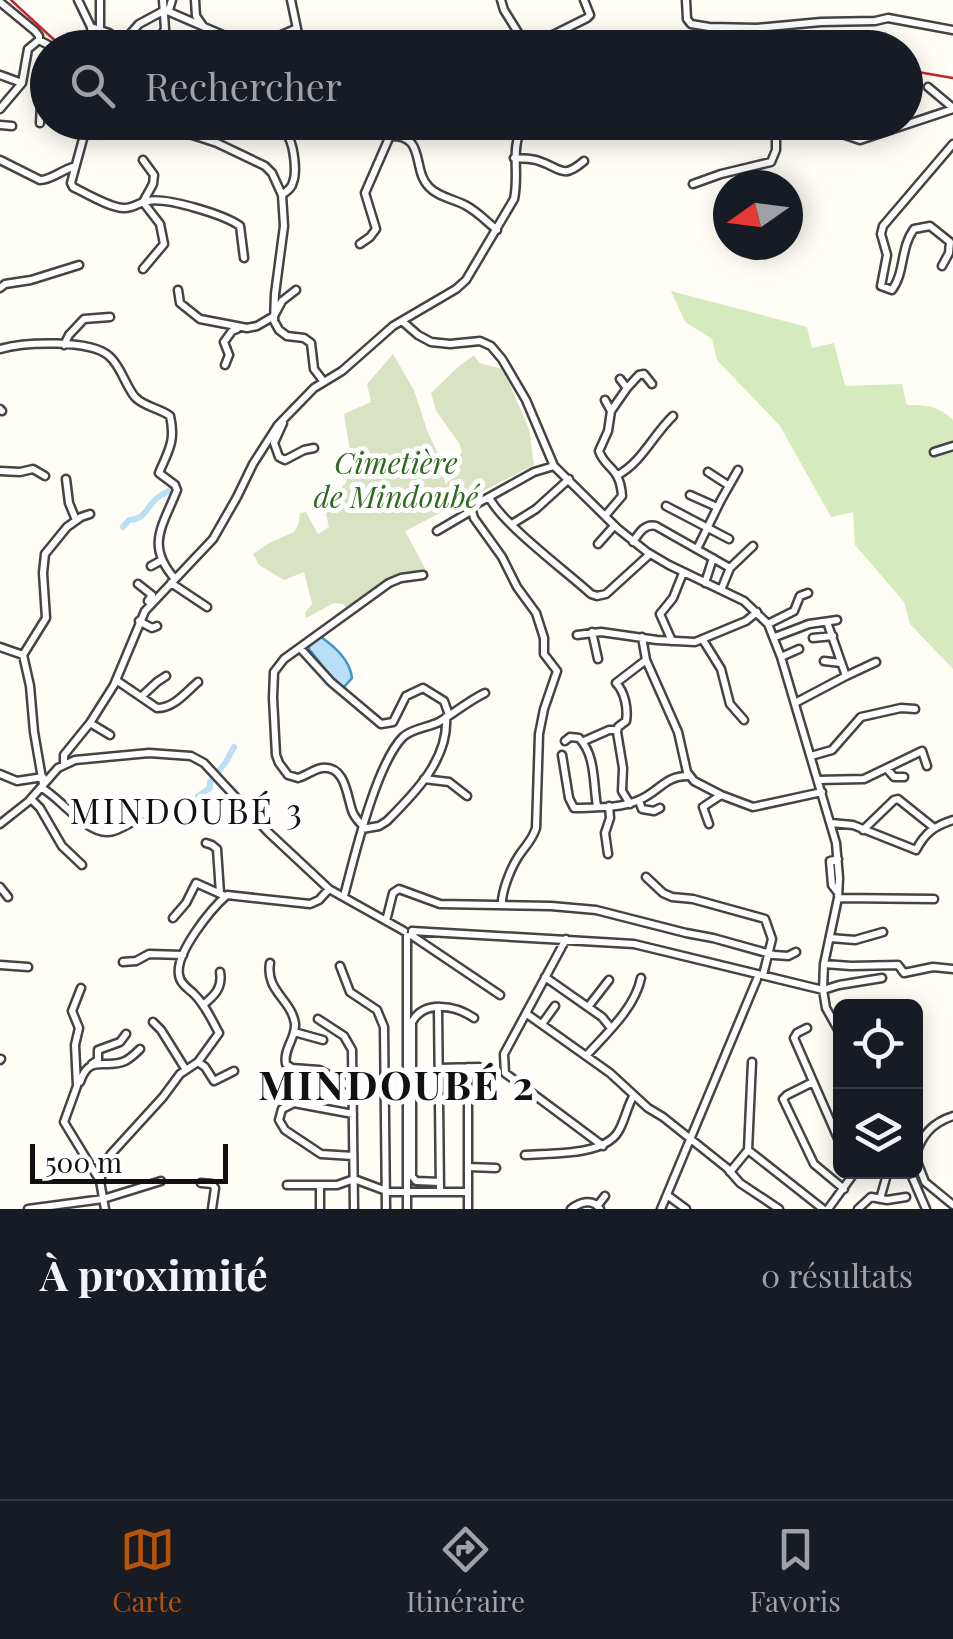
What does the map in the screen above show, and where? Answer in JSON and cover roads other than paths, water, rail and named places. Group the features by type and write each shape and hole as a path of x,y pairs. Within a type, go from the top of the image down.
{"street":[{"path":"78,0 90,30"},
{"path":"90,27 100,30 100,0"},
{"path":"162,0 167,10 210,30"},
{"path":"163,30 172,0"},
{"path":"195,0 196,16 203,27"},
{"path":"290,0 296,28 292,30"},
{"path":"501,0 515,30"},
{"path":"564,30 590,15 584,0"},
{"path":"686,0 691,24 708,28 888,18 953,30"},
{"path":"0,2 33,30"},
{"path":"135,30 167,10"},
{"path":"0,109 22,82 25,54 30,49"},
{"path":"0,75 22,82"},
{"path":"928,87 953,108"},
{"path":"923,118 953,108"},
{"path":"0,125 12,126"},
{"path":"82,140 71,183 75,188 121,208 153,200 175,202 238,223 244,258"},
{"path":"207,140 265,166 272,173 282,196 284,226 275,324 281,332 311,343 314,369 324,382"},
{"path":"282,196 291,188 294,178 290,140"},
{"path":"360,244 376,229 365,192 387,140"},
{"path":"409,140 432,191 466,205 497,230"},
{"path":"64,764 64,754 90,723 116,680 150,604 213,538 275,429 314,388 338,374 392,326 462,285 515,194 516,140"},
{"path":"693,184 772,162 776,140"},
{"path":"942,266 950,242 936,228 914,229 904,249 897,286 892,290 881,286 888,256 881,234 883,226 953,144"},
{"path":"514,158 541,161 565,172 584,161"},
{"path":"0,160 40,180 74,167"},
{"path":"143,160 154,175 143,202"},
{"path":"142,268 164,244 160,224 143,202"},
{"path":"0,288 79,266"},
{"path":"178,290 180,303 200,319 243,328"},
{"path":"225,366 229,355 224,340 232,331 257,326 274,316 282,300 296,290"},
{"path":"64,346 84,319 110,317"},
{"path":"402,321 429,341 482,341 494,349 529,406 554,466 633,542 684,573 744,601 768,624 822,792 838,859 838,896 824,964 823,990 833,1020"},
{"path":"0,349 32,342 102,350 114,361 138,400 170,416 171,448 158,473 177,490 159,530 158,546 173,581 208,607"},
{"path":"605,516 622,496 618,475 599,451 610,425 611,411 641,374 652,384"},
{"path":"620,379 627,388"},
{"path":"605,400 611,411"},
{"path":"618,475 634,465 673,416"},
{"path":"285,417 274,444 276,454 284,460 314,448"},
{"path":"934,452 953,446"},
{"path":"502,905 502,892 515,860 536,828 539,734 557,671 544,654 544,638 536,614 472,512 473,505 534,472 554,466"},
{"path":"0,471 32,469 45,476"},
{"path":"697,549 738,470"},
{"path":"708,472 728,485"},
{"path":"66,479 68,504 76,520"},
{"path":"512,524 569,479"},
{"path":"690,494 717,507"},
{"path":"490,497 494,507 591,594 606,594 650,554"},
{"path":"666,506 729,539"},
{"path":"437,532 472,512"},
{"path":"43,784 23,656 46,618 45,554 64,530 90,514"},
{"path":"633,542 644,528 652,525 730,568"},
{"path":"598,544 615,526"},
{"path":"721,590 730,568 754,546"},
{"path":"705,583 713,558"},
{"path":"151,566 162,560"},
{"path":"672,641 660,614 684,573"},
{"path":"363,828 354,814 347,787 332,771 323,768 298,778 288,775 277,759 274,672 284,658 388,584 424,574"},
{"path":"138,584 152,595 140,612 140,620"},
{"path":"768,624 794,612 800,596 808,593"},
{"path":"577,635 604,633 695,642 746,621 757,612"},
{"path":"140,620 152,628 157,626"},
{"path":"774,637 809,624 836,620"},
{"path":"827,622 846,676"},
{"path":"592,636 598,659"},
{"path":"813,638 833,636"},
{"path":"642,637 646,660 678,732 689,776 694,781 758,807 822,792"},
{"path":"703,640 721,668 730,704 744,720"},
{"path":"0,646 23,656"},
{"path":"300,648 381,724 393,722 406,696 422,688 444,701 448,716 442,752 387,822 363,828"},
{"path":"781,657 799,649"},
{"path":"584,741 617,730 627,719 622,690 616,683 646,660"},
{"path":"824,661 841,663"},
{"path":"794,703 824,684 876,662"},
{"path":"142,696 166,676"},
{"path":"116,680 156,708 167,707 198,682"},
{"path":"344,896 363,828 400,740 485,694"},
{"path":"811,756 836,748 861,717 901,708 915,709"},
{"path":"90,723 110,735"},
{"path":"617,730 622,788 630,804"},
{"path":"565,741 570,737 584,741 592,764 597,806"},
{"path":"818,780 864,779 922,751 927,766"},
{"path":"0,824 64,764 149,753 195,757 330,889 500,996"},
{"path":"562,755 572,807 630,804 672,777 689,776"},
{"path":"887,769 894,777 904,776"},
{"path":"0,774 16,781 43,784 99,830 115,831 138,819"},
{"path":"424,779 449,782 467,796"},
{"path":"709,824 702,807 721,795"},
{"path":"31,799 62,846 82,865"},
{"path":"863,830 898,799 933,827"},
{"path":"638,801 643,810 660,808"},
{"path":"608,854 605,833 609,806"},
{"path":"831,824 846,823 916,850 933,827 953,820"},
{"path":"100,1182 107,1159 186,1070 198,1062 218,1033 203,1005 181,982 178,971 183,955 223,894 218,849 206,843"},
{"path":"646,877 672,898 693,899 764,919 772,937 770,953 661,1209"},
{"path":"173,918 196,883 223,894 310,904 330,889"},
{"path":"0,887 8,897"},
{"path":"386,922 397,889 440,904 596,910 770,953 785,956 796,952"},
{"path":"838,896 934,899"},
{"path":"830,938 860,939 883,932"},
{"path":"408,935 634,944 823,990 882,978"},
{"path":"407,1209 408,935"},
{"path":"566,939 504,1054 506,1073 603,1146"},
{"path":"122,962 136,962 149,954 183,955"},
{"path":"270,963 269,977 293,1018 294,1032 284,1056 286,1064 319,1070 353,1088"},
{"path":"824,964 898,964 902,972 908,973 932,967 953,969"},
{"path":"0,965 28,967"},
{"path":"340,966 350,992 377,1010 383,1022 386,1209"},
{"path":"203,1005 218,990 220,972"},
{"path":"545,977 605,1019 611,1029"},
{"path":"586,1056 638,992 641,978"},
{"path":"588,1007 609,980"},
{"path":"75,1097 75,1044 79,1028 72,1011 81,988"},
{"path":"542,1024 555,1006"},
{"path":"440,1182 416,1182 412,1176 412,1022 424,1008 463,1012 474,1018"},
{"path":"438,1008 440,1192"},
{"path":"527,1014 586,1056 740,1183 778,1209"},
{"path":"318,1019 344,1036 352,1050 354,1209"},
{"path":"153,1022 186,1070"},
{"path":"807,1028 794,1038 833,1127"},
{"path":"294,1032 323,1040"},
{"path":"105,1209 100,1182 66,1126 65,1116 83,1074 98,1059 98,1050 117,1044 126,1034"},
{"path":"92,1066 125,1061 140,1050"},
{"path":"198,1062 214,1081 234,1071"},
{"path":"730,1172 748,1150 752,1062"},
{"path":"439,1068 478,1067"},
{"path":"468,1068 468,1209"},
{"path":"813,1082 787,1094 783,1100 810,1160 844,1189"},
{"path":"526,1155 603,1146 617,1134 634,1095"},
{"path":"353,1114 294,1104 282,1109 280,1120 290,1135 320,1154 353,1156"},
{"path":"923,1137 935,1123 953,1116"},
{"path":"748,1150 826,1209 850,1179"},
{"path":"468,1168 496,1168"},
{"path":"923,1176 953,1206"},
{"path":"287,1185 337,1185 354,1179 386,1192 468,1192"},
{"path":"880,1199 886,1179"},
{"path":"912,1179 921,1207"},
{"path":"28,1209 103,1199 161,1181"},
{"path":"200,1183 216,1188 212,1209"},
{"path":"320,1185 320,1209"},
{"path":"667,1195 686,1209"},
{"path":"571,1209 599,1207 605,1196"},
{"path":"858,1209 872,1196 887,1200 906,1197"}],"water":[{"path":"321,637 348,665 352,678 344,687 336,683 309,649"}],"waterway":[{"path":"123,527 176,487"},
{"path":"198,796 210,788 210,782 234,747"}],"railway":[{"path":"11,0 44,30"},
{"path":"923,73 953,78"}],"district":[{"name":"MINDOUBÉ 3","path":"187,809"},
{"name":"MINDOUBÉ 2","path":"397,1083"}],"park label":[{"name":"Cimetière de Mindoubé","path":"396,479"}]}
